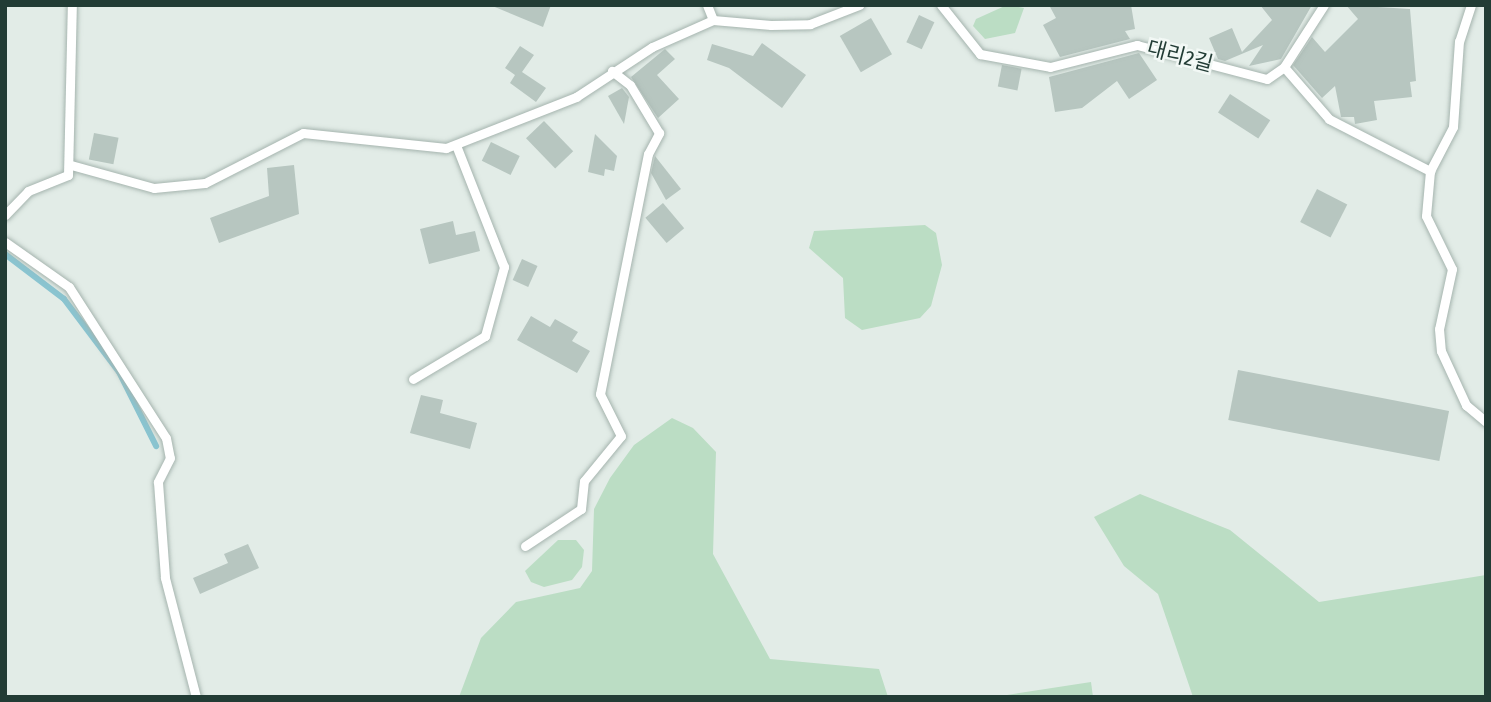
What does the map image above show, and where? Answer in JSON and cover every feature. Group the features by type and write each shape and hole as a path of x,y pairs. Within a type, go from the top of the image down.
{"lane":[{"path":"5,215 28,191 68,175 71,165 72,5"},
{"path":"707,5 713,20"},
{"path":"71,165 154,188 205,183 303,133 328,131 424,148 456,145 576,97 612,71 713,20 810,24 859,5"},
{"name":"대리2길","path":"941,5 980,54 1050,67 1137,45 1267,79 1284,67"},
{"path":"1324,5 1284,67 1329,119 1430,171"},
{"path":"1471,5 1459,41 1453,127 1430,171 1426,216 1452,269 1441,351 1466,405 1486,422"},
{"path":"525,547 581,509 584,481 621,436 600,394 648,154 659,133 630,85 612,71"},
{"path":"413,379 485,336 504,267 456,145"},
{"path":"5,242 69,287 166,438 170,458 158,482 165,578 196,697"}],"green space":[{"path":"1007,5 1024,8 1015,33 985,39 973,26 976,19"},
{"path":"925,225 936,233 942,265 931,306 920,318 862,330 845,318 843,278 809,248 814,231"},
{"path":"672,418 693,428 716,452 713,554 770,659 879,669 888,697 459,697 481,638 516,602 580,588 592,571 594,509 610,478 634,445"},
{"path":"1140,494 1230,530 1319,602 1486,575 1486,697 1193,697 1158,594 1124,566 1094,517"},
{"path":"558,540 576,540 584,550 582,567 572,580 544,587 531,582 525,571"},
{"path":"1091,682 1093,697 1002,697 1007,695"}],"building":[{"path":"490,5 551,5 543,27"},
{"path":"1049,5 1131,5 1135,29 1125,31 1130,39 1060,57 1043,25 1056,18"},
{"path":"1260,5 1312,5 1281,59 1249,66 1263,45 1225,61 1218,59 1209,38 1232,28 1242,52 1272,20"},
{"path":"1346,5 1410,9 1416,81 1410,82 1412,97 1374,101 1377,120 1355,124 1354,117 1341,117 1335,86 1322,98 1293,65 1312,37 1325,52 1358,19"},
{"path":"919,15 934,22 922,49 906,42"},
{"path":"871,18 892,54 861,72 840,36"},
{"path":"762,43 806,75 782,108 729,68 707,60 712,44 753,56"},
{"path":"520,46 534,55 522,72 546,88 536,102 510,83 515,75 505,68"},
{"path":"665,49 675,59 657,75 679,99 658,118 631,77"},
{"path":"1139,53 1157,80 1129,99 1117,81 1082,108 1055,112 1049,77"},
{"path":"1002,65 1022,69 1017,90 998,87"},
{"path":"622,88 629,97 624,124 608,96"},
{"path":"1230,94 1270,120 1258,139 1218,112"},
{"path":"544,121 573,151 555,169 526,138"},
{"path":"94,133 119,138 113,164 89,160"},
{"path":"595,134 617,156 614,171 605,169 604,176 588,172"},
{"path":"491,142 520,156 511,175 482,161"},
{"path":"655,156 681,189 666,200 651,173"},
{"path":"294,165 299,214 219,243 210,218 269,196 267,168"},
{"path":"1317,189 1347,204 1330,237 1300,222"},
{"path":"663,203 684,228 667,243 645,218"},
{"path":"453,221 456,235 475,231 480,251 429,264 420,229"},
{"path":"522,259 538,266 528,287 513,280"},
{"path":"531,316 550,327 555,319 578,332 572,341 590,351 577,373 517,340"},
{"path":"1238,370 1449,411 1439,461 1228,420"},
{"path":"421,395 443,400 440,413 477,423 470,449 410,433"},
{"path":"248,544 259,568 200,594 193,578 228,563 224,554"}],"waterway":[{"path":"5,254 64,299 119,372 156,446"}]}
